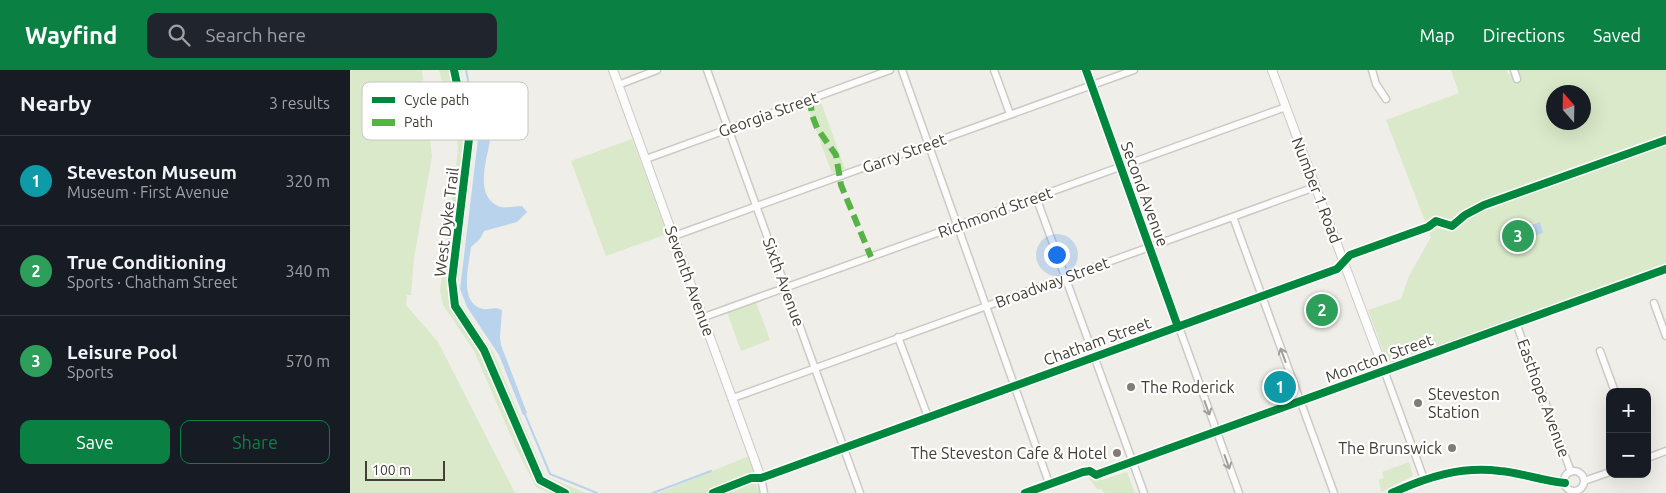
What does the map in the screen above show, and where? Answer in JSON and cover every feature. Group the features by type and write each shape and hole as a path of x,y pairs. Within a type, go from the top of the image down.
{"street":[{"name":"Seventh Avenue","path":"612,70 704,317 761,478 764,493"},
{"path":"618,85 657,70"},
{"name":"Sixth Avenue","path":"707,70 860,493"},
{"name":"Georgia Street","path":"646,159 890,70"},
{"path":"902,70 1049,484"},
{"path":"994,70 1010,114"},
{"name":"Second Avenue","path":"1086,70 1239,493"},
{"name":"Garry Street","path":"674,236 1134,70"},
{"name":"Number 1 Road","path":"1272,70 1424,479"},
{"path":"1372,70 1376,84 1386,99"},
{"path":"1514,70 1517,79"},
{"name":"Richmond Street","path":"704,317 1286,107"},
{"name":"Broadway Street","path":"733,398 1065,276 1315,187"},
{"path":"1036,197 1144,493"},
{"path":"1233,217 1334,493"},
{"name":"Chatham Street","path":"761,478 1337,269 1350,255 1428,227 1436,221"},
{"name":"Moncton Street","path":"1101,473 1666,269"},
{"path":"1654,303 1666,336"},
{"name":"Easthope Avenue","path":"1516,323 1571,472"},
{"path":"898,338 928,418"},
{"path":"1600,351 1614,388"},
{"path":"1651,457 1666,451"},
{"path":"1392,493 1424,479 1444,473 1479,469 1507,472 1565,483"},
{"path":"1571,472 1580,474 1584,481 1581,489 1576,491 1567,488 1565,483 1566,478 1571,472"},
{"path":"1584,481 1606,473"}],"green space":[{"path":"350,70 422,70 423,82 362,82 362,140 430,140 432,156 414,258 411,295 407,295 406,305 438,342 515,493 350,493"},
{"path":"439,70 460,70 463,82 442,82"},
{"path":"1451,70 1507,70 1508,75 1519,70 1666,70 1666,264 1528,315 1391,361 1385,356 1368,310 1401,299 1409,276 1431,237 1386,120 1459,93"},
{"path":"821,102 845,169 832,173 807,106"},
{"path":"632,139 667,234 606,256 571,161"},
{"path":"457,140 475,140 457,291 459,301 494,354 545,476 586,493 550,493 536,487 517,450 474,351 443,305 440,290 458,149"},
{"path":"756,302 770,340 741,351 727,312"},
{"path":"1281,373 1289,396 1269,404 1260,381"},
{"path":"749,456 754,471 752,476 760,493 659,493"},
{"path":"1409,462 1413,476 1381,492 1379,480 1384,478 1382,472"},
{"path":"1127,472 1135,493 1105,493 1101,489 1097,489 1085,473 1089,473 1102,480"}],"water":[{"path":"478,140 490,140 484,176 486,194 491,201 500,207 522,206 527,212 517,222 484,231 480,239 471,247 467,273 468,291 470,299 475,305 483,309 497,308 502,310 501,345 527,413 523,415 499,355 467,307 460,289"},
{"path":"1540,222 1543,233 1524,239 1521,229"}],"waterway":[{"path":"466,70 468,82"},
{"path":"524,412 550,474 597,493"},
{"path":"653,493 711,471"}],"marked path":[{"path":"810,99 812,115 817,128 836,155 841,185 871,257"}],"cycle path":[{"name":"West Dyke Trail","path":"454,70 457,82"},
{"path":"1086,70 1178,327"},
{"name":"West Dyke Trail","path":"469,140 452,280 455,306 484,350 540,480 565,493"},
{"path":"713,493 751,478 761,478 1337,269 1350,255 1428,227 1436,221 1452,226 1465,215 1484,205 1666,140"},
{"path":"1025,493 1083,472 1090,471 1096,475 1666,269"},
{"path":"1392,493 1444,474 1472,470 1508,472 1565,483"}],"place":[{"name":"Leisure Pool","path":"1518,236"},
{"name":"True Conditioning","path":"1322,310"},
{"name":"The Roderick","path":"1131,387"},
{"name":"Steveston Museum","path":"1280,387"},
{"name":"Steveston Station","path":"1418,403"},
{"name":"The Brunswick","path":"1452,448"},
{"name":"The Steveston Cafe & Hotel","path":"1117,453"}]}
